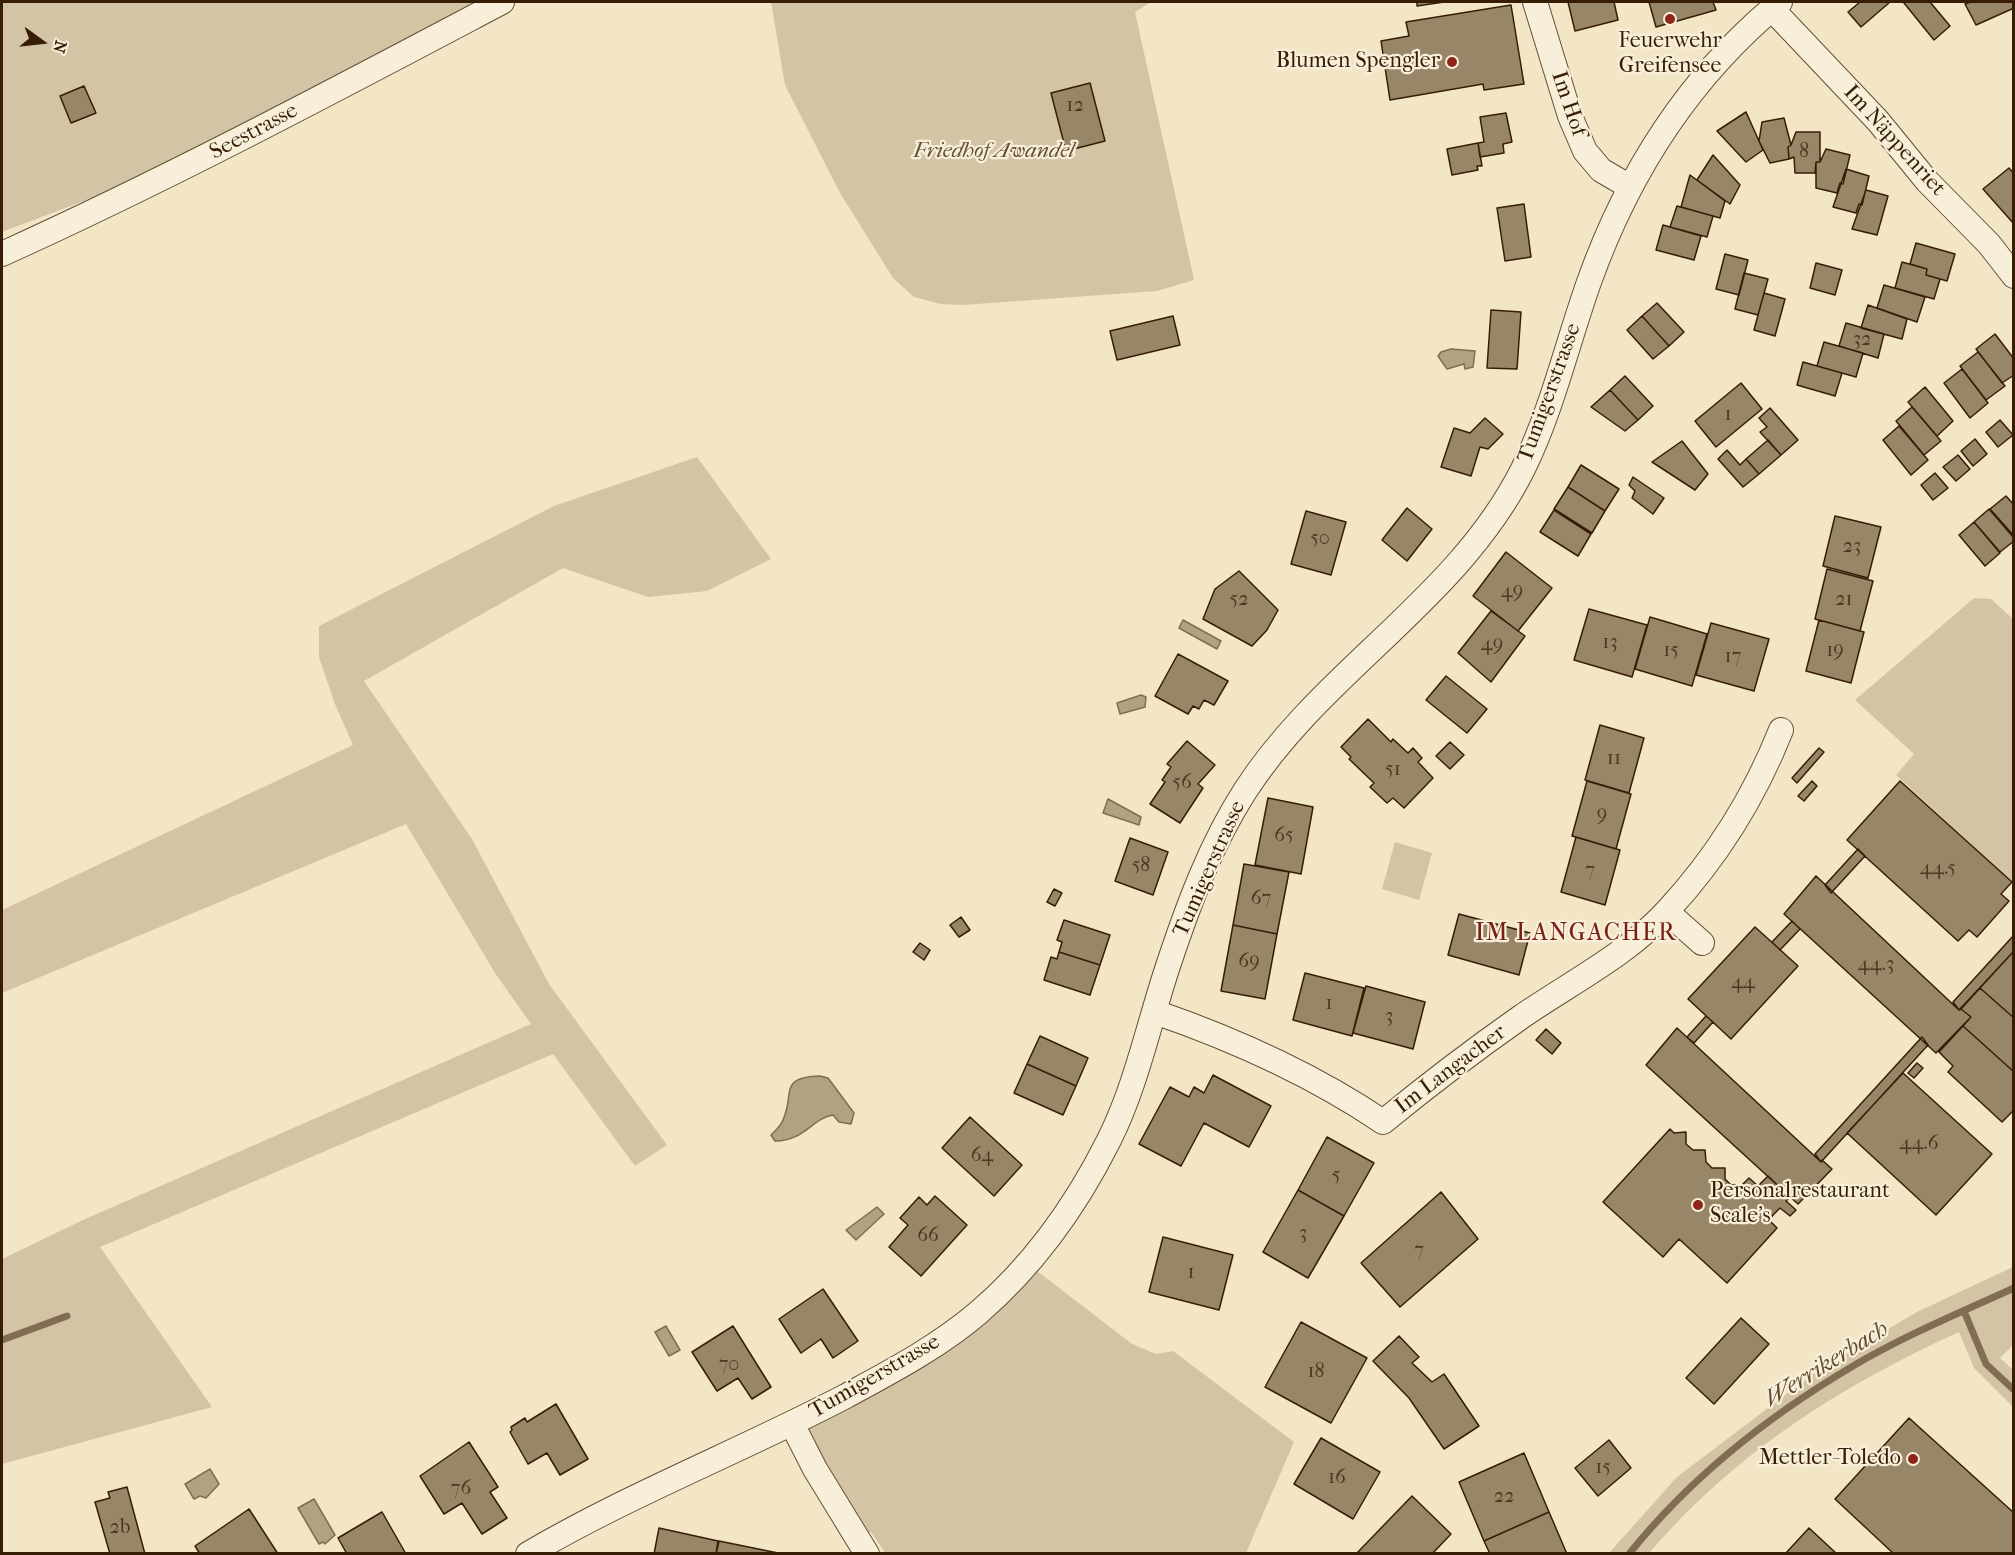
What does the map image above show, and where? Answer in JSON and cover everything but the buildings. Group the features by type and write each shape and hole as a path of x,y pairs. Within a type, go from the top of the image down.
{"street":[{"name":"Seestrasse","path":"2,254 226,147 502,2"},
{"name":"Im Hof","path":"1536,2 1570,116 1585,151 1601,170 1630,187"},
{"name":"Tumigerstrasse","path":"528,1554 792,1424 915,1359 977,1314 1028,1264 1080,1195 1111,1136 1129,1093 1194,892 1223,829 1247,789 1297,725 1459,562 1493,518 1522,471 1542,424 1603,244 1630,187 1658,138 1683,103 1717,61 1775,5"},
{"name":"Im Näppenriet","path":"1775,5 1878,121 1927,181 1989,244 2013,276"},
{"name":"Im Langacher","path":"1155,1012 1286,1064 1346,1097 1383,1122 1432,1082 1521,1017 1610,960 1667,912 1710,862 1747,806 1781,730"},
{"path":"1667,912 1702,943"},
{"path":"792,1424 815,1469 867,1554"}],"green space":[{"path":"2,2 502,2 226,147 2,232"},
{"name":"Friedhof Awandel","path":"771,2 1151,2 1135,12 1194,280 1157,291 963,305 941,304 914,297 893,278 840,193 785,85"},
{"path":"697,457 771,559 707,591 648,597 563,568 364,681 472,839 549,984 667,1145 635,1166 553,1054 100,1247 212,1407 2,1464 2,1259 83,1220 531,1024 495,973 406,824 2,993 2,910 353,745 335,704 319,657 319,626 554,506"},
{"path":"1974,598 1991,599 2013,619 2012,882 1896,775 1914,754 1855,700"},
{"path":"1395,842 1432,853 1419,900 1382,889"},
{"path":"1028,1264 1132,1344 1156,1354 1173,1351 1294,1442 1246,1553 886,1554 871,1532 858,1540 792,1424 915,1359"},
{"path":"2013,1267 2013,1345 2000,1358 2013,1370 2013,1407 1974,1368 1959,1332 1872,1375 1792,1425 1717,1484 1649,1553 1609,1553 1677,1477 1817,1371 1917,1312"}],"shaded area":[{"path":"1451,349 1475,351 1473,367 1465,369 1464,364 1447,369 1438,356 1441,352"},
{"path":"1183,620 1221,641 1217,649 1179,628"},
{"path":"1141,695 1146,697 1145,707 1120,714 1117,703"},
{"path":"1108,799 1141,817 1139,825 1103,813"},
{"path":"807,1077 828,1078 854,1113 851,1124 839,1122 833,1115 819,1120 801,1134 775,1141 771,1135 782,1122 793,1084"},
{"path":"877,1207 884,1214 856,1240 846,1230"},
{"path":"666,1326 680,1350 669,1356 655,1332"},
{"path":"210,1469 219,1484 206,1498 200,1496 194,1499 185,1484"},
{"path":"314,1499 335,1535 325,1544 323,1542 319,1544 298,1508"}],"waterway":[{"name":"Werrikerbach","path":"1629,1554 1678,1499 1705,1474 1792,1405 1853,1366 1892,1345 2014,1288"},
{"path":"1964,1311 1986,1364 2014,1390"},
{"path":"2,1340 67,1316"}],"place":[{"name":"Feuerwehr Greifensee","path":"1670,19"},
{"name":"Blumen Spengler","path":"1452,62"},
{"name":"Personalrestaurant Scale's","path":"1698,1205"},
{"name":"Mettler-Toledo","path":"1913,1459"}],"district":[{"name":"IM LANGACHER","path":"1576,934"}]}
